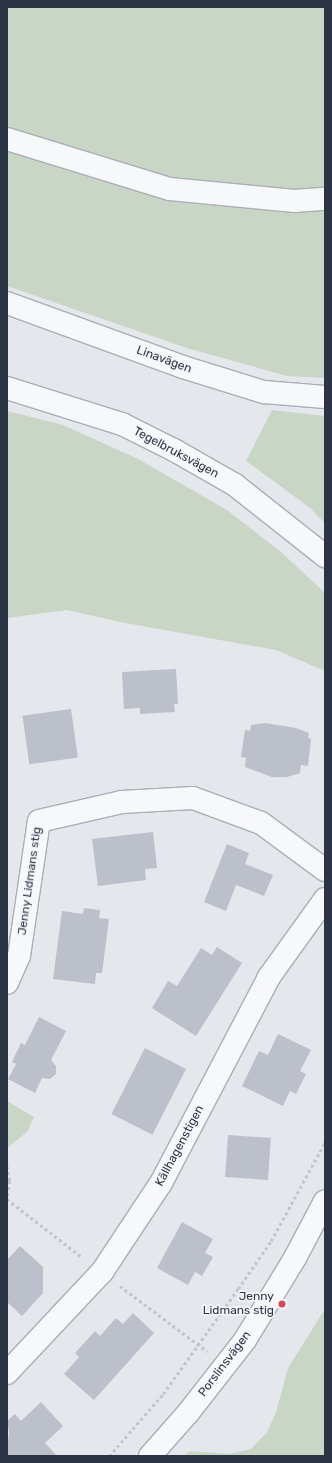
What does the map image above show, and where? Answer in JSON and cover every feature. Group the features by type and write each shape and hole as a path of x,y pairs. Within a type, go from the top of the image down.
{"street":[{"path":"7,139 170,189 294,201 325,199"},
{"name":"Linavägen","path":"7,303 183,367 264,392 325,397"},
{"name":"Tegelbruksvägen","path":"7,388 122,424 174,450 235,485 325,556"},
{"name":"Jenny Lidmans stig","path":"7,983 19,956 39,821 122,802 193,798 261,823 325,870"},
{"name":"Källhagenstigen","path":"7,1374 106,1266 161,1184 269,977 325,899"},
{"name":"Porslinsvägen","path":"150,1456 188,1412 245,1340 295,1258 325,1201"}],"path":[{"path":"109,1456 163,1394 234,1295 271,1241 325,1142"},
{"path":"7,1166 10,1181 7,1200"}],"green space":[{"path":"7,7 325,7 325,378 287,376 187,348 7,286"},
{"path":"272,410 325,416 325,523 309,507 246,461"},
{"path":"7,411 63,425 138,459 227,510 281,552 325,593 325,671 276,650 120,622 67,610 7,618"},
{"path":"7,1101 34,1117 27,1132 7,1148"},
{"path":"325,1309 325,1456 184,1456 190,1451 229,1454 251,1449 267,1432 276,1412 288,1368"}],"building":[{"path":"176,669 178,704 174,704 175,712 140,714 140,708 124,709 122,672"},
{"path":"71,709 78,758 29,764 22,716"},
{"path":"265,723 296,728 309,733 308,738 311,739 308,766 301,765 300,773 287,777 272,777 245,767 246,758 241,757 245,730 250,731 251,725"},
{"path":"153,832 157,868 145,869 146,880 98,886 92,839"},
{"path":"227,844 249,853 245,864 273,875 264,896 236,885 226,911 204,902"},
{"path":"84,908 100,910 99,918 109,919 102,973 96,973 95,984 53,979 62,911 83,914"},
{"path":"217,947 242,963 196,1036 152,1008 168,981 177,986 201,948 212,955"},
{"path":"39,1017 66,1031 51,1060 56,1066 56,1074 50,1079 42,1078 35,1093 8,1079 16,1064 12,1062 21,1043 25,1045"},
{"path":"278,1034 311,1050 300,1071 306,1074 296,1094 290,1091 283,1106 242,1086 259,1051 268,1055"},
{"path":"145,1048 186,1069 152,1135 111,1114"},
{"path":"228,1135 271,1138 268,1180 225,1177"},
{"path":"182,1222 213,1239 205,1253 213,1257 202,1276 195,1272 188,1285 157,1268"},
{"path":"20,1246 43,1267 43,1293 22,1316 7,1302 7,1260"},
{"path":"133,1313 154,1333 94,1400 64,1374 79,1357 75,1353 95,1331 100,1336 116,1318 123,1324"},
{"path":"41,1402 63,1426 45,1443 56,1455 7,1456 9,1432 7,1421 15,1414 21,1421"}],"place":[{"name":"Jenny Lidmans stig","path":"282,1304"}]}
